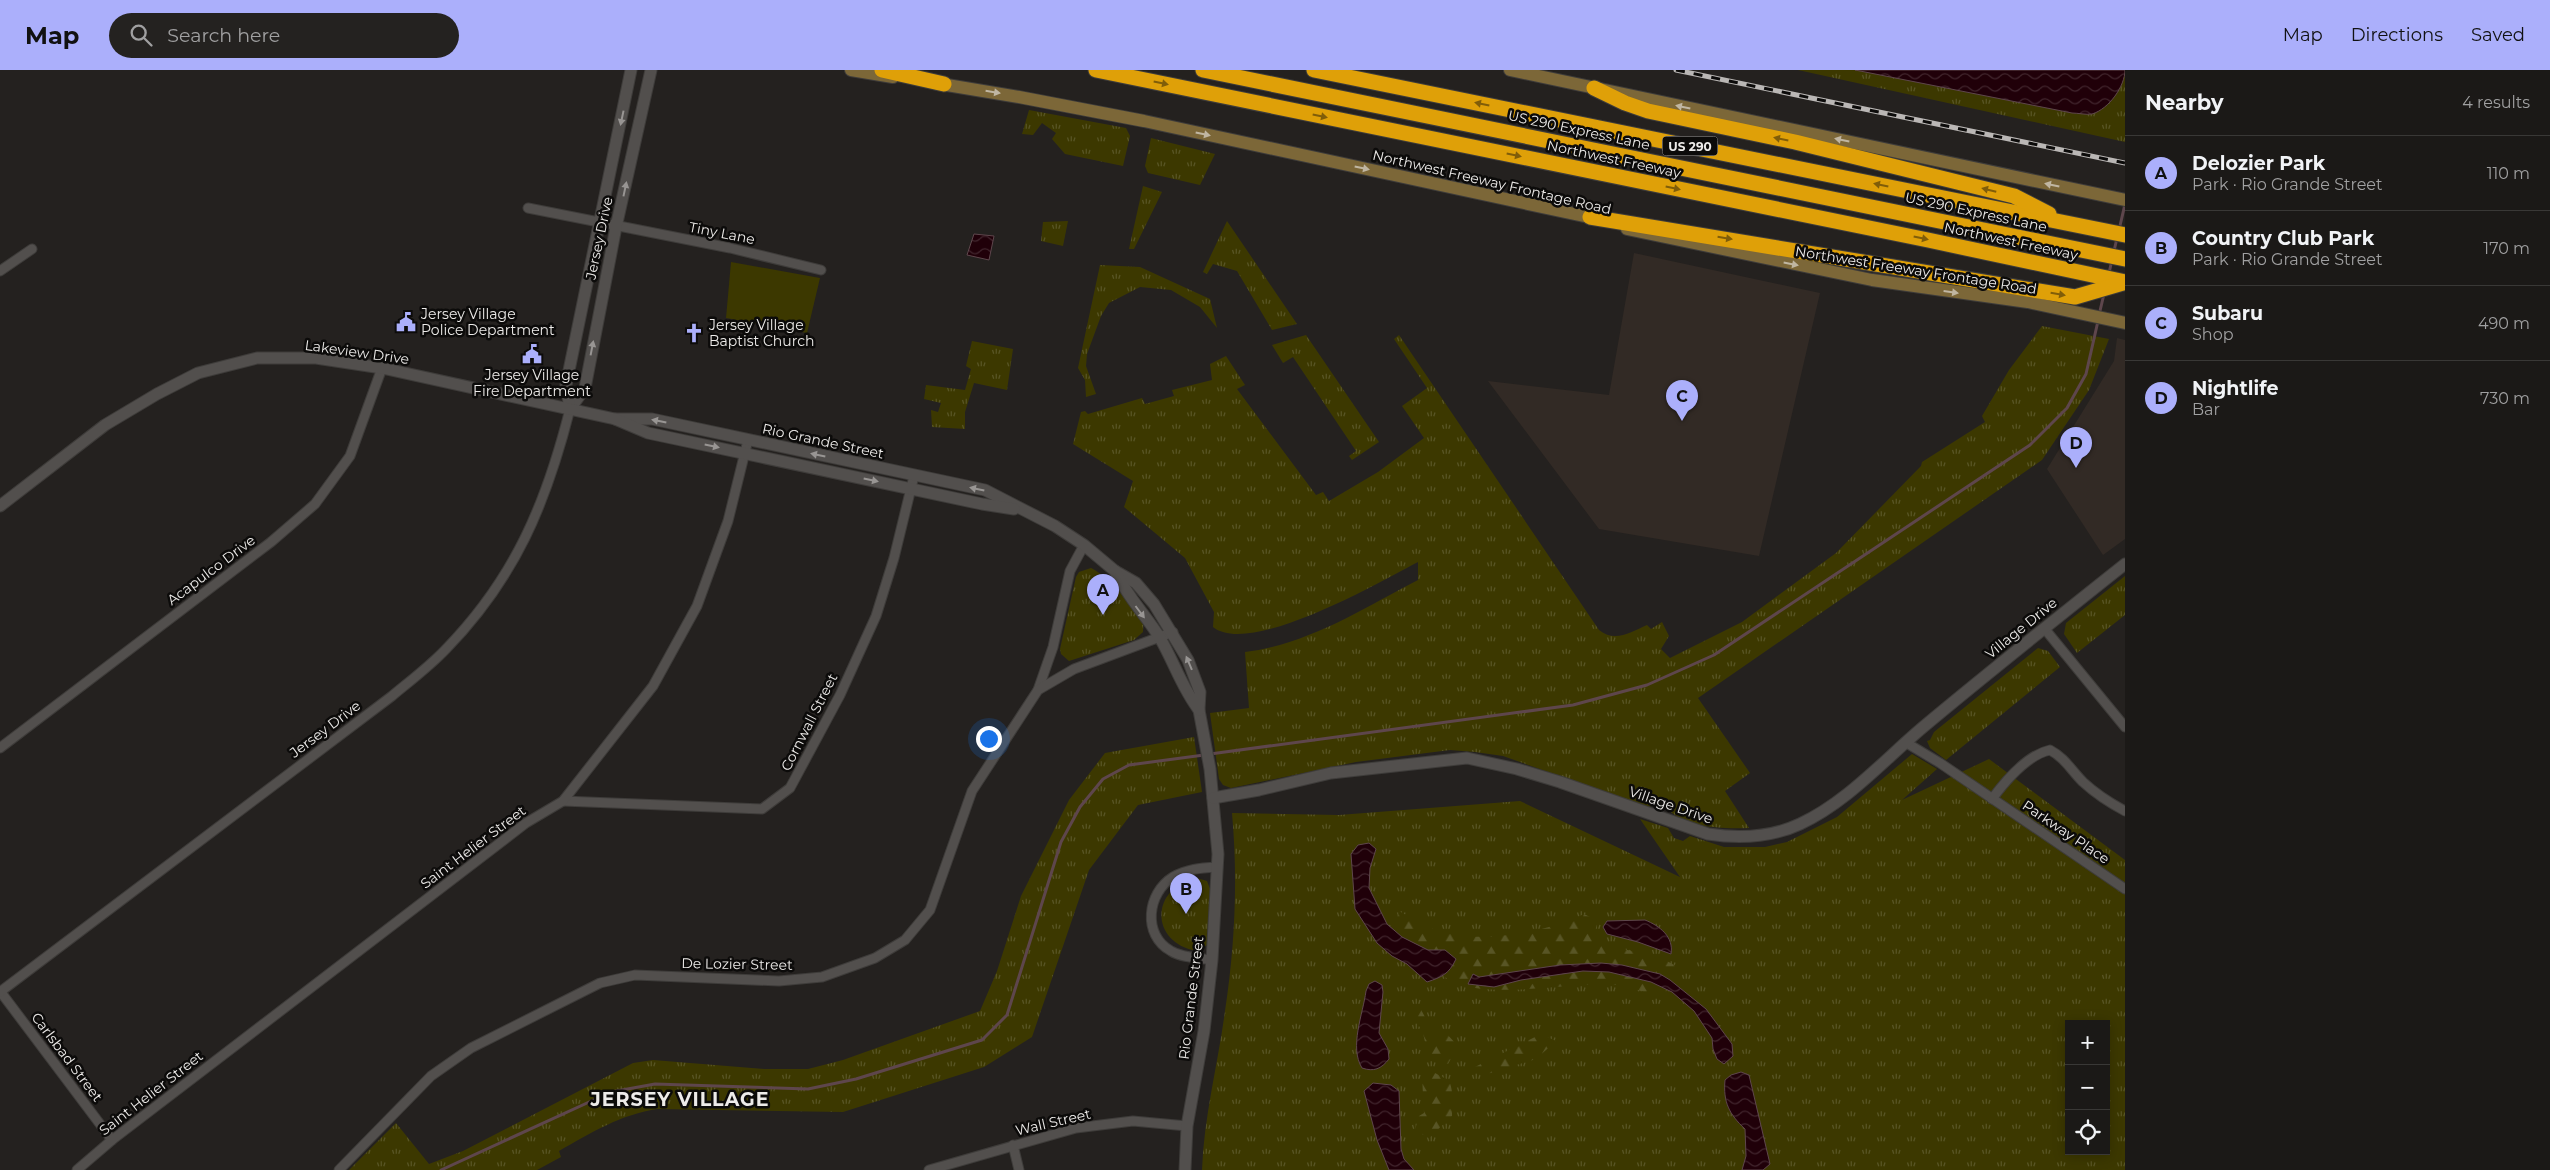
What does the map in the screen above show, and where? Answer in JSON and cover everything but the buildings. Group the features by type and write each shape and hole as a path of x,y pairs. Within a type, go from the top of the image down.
{"highway":[{"path":"882,70 944,84"},
{"name":"Northwest Freeway","path":"1096,70 2125,282"},
{"name":"US 290 Express Lane","path":"1202,70 2125,259"},
{"name":"Northwest Freeway","path":"1314,70 2125,235"},
{"path":"1594,88 1625,103 1648,111 1795,142 2014,196 2066,223"},
{"path":"1590,217 2075,297 2125,282"}],"main road":[{"name":"Northwest Freeway Frontage Road","path":"851,70 944,84 1144,121 1590,217 1636,232 1794,265 1872,280 2028,302 2125,323"},
{"path":"1510,70 2125,200"}],"street":[{"name":"Jersey Drive","path":"570,409 566,384 631,70"},
{"name":"Jersey Drive","path":"0,992 384,702 446,650 493,594 530,532 555,466 570,409 585,388 616,227 651,70"},
{"name":"Tiny Lane","path":"528,208 600,224 730,248 821,270"},
{"path":"0,271 32,249"},
{"name":"Lakeview Drive","path":"0,506 105,425 198,373 257,358 316,358 382,368 570,409"},
{"name":"Acapulco Drive","path":"0,748 271,542 315,504 350,456 382,368"},
{"name":"Rio Grande Street","path":"570,409 614,419 648,433 982,504 1021,510"},
{"name":"Rio Grande Street","path":"614,419 652,419 985,490 1055,526 1084,545 1115,570 1136,583 1154,604 1173,632 1188,660 1200,692 1199,710 1210,769 1217,867 1212,960 1204,1031 1187,1126 1184,1170"},
{"name":"Saint Helier Street","path":"77,1170 112,1140 526,823 563,801 653,686 698,606 728,521 748,440"},
{"name":"Cornwall Street","path":"563,801 762,809 790,788 840,695 876,616 894,558 914,476"},
{"name":"De Lozier Street","path":"339,1170 431,1076 471,1048 600,983 635,975 779,981 822,977 875,958 905,940 930,910 972,791 1038,690 1053,647 1070,570 1084,545"},
{"name":"Village Drive","path":"1213,798 1259,790 1331,773 1467,758 1517,769 1560,782 1708,834 1753,837 1788,829 1827,809 1905,742 2125,564"},
{"name":"Rio Grande Street","path":"1115,570 1125,593 1159,638 1189,696 1199,710"},
{"path":"2044,628 2125,727"},
{"name":"De Lozier Street","path":"1038,690 1074,668 1173,632"},
{"name":"Parkway Place","path":"1905,742 1992,798 2125,889"},
{"path":"1992,798 2003,784 2038,752 2050,750 2063,756 2082,781 2103,798 2125,811"},
{"path":"1212,960 1170,951 1156,936 1150,918 1156,894 1171,878 1193,868 1217,867"},
{"name":"Carlsbad Street","path":"0,992 112,1140"},
{"name":"Wall Street","path":"929,1170 1076,1128 1133,1121 1187,1126"},
{"path":"1013,1145 1019,1170"}],"shaded area":[{"path":"1634,253 1820,293 1759,556 1599,529 1488,381 1609,395"},
{"path":"2117,338 2125,340 2125,539 2103,555 2047,469 2114,361"}],"green space":[{"path":"1798,70 2125,70 2125,142"},
{"path":"1029,110 1126,128 1130,136 1123,166 1065,154 1052,139 1056,133 1042,123 1033,135 1022,134"},
{"path":"1151,138 1215,154 1200,185 1148,173 1145,166"},
{"path":"1143,186 1162,192 1134,249 1129,249"},
{"path":"1068,221 1063,246 1041,241 1043,222"},
{"path":"1227,221 1297,324 1272,330 1237,271 1213,264 1207,274 1203,272"},
{"path":"731,262 820,278 807,333 726,318"},
{"path":"1100,265 1140,267 1210,299 1217,328 1200,307 1171,290 1140,287 1109,303 1101,316 1087,354 1086,366 1096,394 1086,397 1085,380 1078,368"},
{"path":"2042,326 2109,339 2089,390 2042,460 1698,698 1750,773 1725,791 1749,828 1714,827 1691,822 1680,818 1663,804 1651,801 1651,806 1648,807 1503,756 1475,752 1450,750 1356,762 1231,788 1223,785 1219,779 1210,713 1249,708 1245,652 1269,648 1291,641 1356,613 1418,580 1418,562 1346,599 1284,625 1255,632 1231,634 1213,627 1214,612 1185,558 1124,507 1133,481 1073,444 1081,412 1085,411 1088,414 1142,398 1145,404 1174,396 1172,390 1212,380 1210,364 1226,356 1245,385 1237,389 1316,495 1323,492 1329,501 1378,472 1424,438 1402,406 1427,388 1394,339 1399,335 1599,630 1611,636 1617,636 1647,625 1651,629 1662,622 1669,636 1661,649 1670,658 1742,622 1836,553 1921,466 1922,462 1985,422 1982,416 2009,370"},
{"path":"1306,335 1379,442 1352,460 1349,456 1356,451 1293,357 1283,363 1272,345"},
{"path":"972,341 1013,349 1007,390 974,383 965,412 965,429 932,427 931,410 938,412 941,403 924,399 926,385 965,390 971,369 966,366"},
{"path":"1091,568 1112,583 1127,599 1143,622 1143,632 1134,640 1069,661 1061,654 1060,649 1076,577 1079,572"},
{"path":"2125,576 2125,615 2077,653 2064,634 2066,623"},
{"path":"2038,648 2048,651 2060,667 1946,760 1930,748 1927,741 1930,740 1934,732"},
{"path":"1194,737 1202,792 1138,805 1089,870 1032,1037 984,1067 843,1112 658,1109 644,1112 607,1125 559,1151 561,1157 537,1170 349,1170 396,1123 429,1164 463,1151 633,1063 653,1060 764,1069 808,1069 843,1060 980,1011 997,971 1021,896 1069,800 1105,753"},
{"path":"1912,754 1937,769 1902,800 1989,759 2125,860 2125,1170 1202,1170 1205,1130 1222,1031 1231,962 1235,887 1232,813 1339,815 1520,801 1680,877 1640,819 1668,828 1674,838 1683,841 1690,836 1724,847 1765,847 1787,842 1837,817"},
{"path":"1197,878 1207,881 1210,889 1207,945 1197,951 1181,946 1170,937 1164,927 1161,915 1164,903 1170,892 1182,883"},
{"path":"1399,911 1441,932 1471,937 1488,937 1538,930 1584,914 1598,921 1592,941 1663,959 1680,968 1663,997 1629,987 1608,984 1504,990 1465,986 1443,976 1392,937"},
{"path":"1419,1006 1432,1030 1444,1031 1458,1046 1448,1064 1428,1055 1423,1033 1410,1010"},
{"path":"1541,1034 1556,1041 1536,1059 1481,1076 1475,1067"},
{"path":"1435,1073 1450,1081 1452,1116 1429,1138 1415,1130 1419,1116 1424,1113 1422,1076"}],"water":[{"path":"1855,70 2125,70 2119,90 2110,102 2098,111 2087,114 2072,113"},
{"path":"974,234 994,236 989,260 967,255"},
{"path":"1369,843 1376,849 1370,868 1369,888 1387,924 1402,937 1428,950 1445,950 1456,959 1448,972 1427,982 1407,964 1392,956 1377,943 1355,909 1351,854 1358,845"},
{"path":"1645,920 1656,925 1665,933 1670,942 1671,954 1638,942 1607,934 1603,927 1607,921"},
{"path":"1601,963 1622,965 1660,974 1670,980 1706,1009 1732,1044 1733,1056 1724,1064 1717,1059 1713,1049 1712,1038 1694,1011 1672,992 1651,982 1609,972 1583,971 1521,980 1494,987 1468,984 1473,974 1479,977 1560,965"},
{"path":"1375,981 1382,985 1379,1033 1388,1049 1389,1059 1380,1067 1370,1070 1362,1068 1358,1060 1357,1040 1366,991 1369,984"},
{"path":"1741,1072 1749,1075 1770,1164 1763,1170 1742,1170 1746,1156 1745,1129 1731,1113 1726,1101 1725,1080 1731,1075"},
{"path":"1373,1083 1391,1085 1399,1091 1401,1149 1404,1159 1414,1170 1389,1170 1377,1140 1364,1091"}],"waterway":[{"path":"2119,230 2125,204"},
{"path":"2114,251 2117,238"},
{"path":"2109,273 2112,260"},
{"path":"2099,315 2104,294"},
{"path":"1210,754 1573,705 1647,685 1714,655 2030,445 2067,408 2086,374 2098,321"},
{"path":"441,1170 611,1092 655,1084 808,1089 856,1079 982,1040 1007,1015 1061,842 1080,807 1103,779 1129,765 1204,755"}],"railway":[{"path":"1676,70 2125,163"}],"place":[{"name":"Jersey Village Police Department","path":"406,322"},
{"name":"Jersey Village Baptist Church","path":"694,333"},
{"name":"Jersey Village Fire Department","path":"532,354"},
{"name":"Subaru","path":"1682,421"},
{"name":"Nightlife","path":"2076,468"},
{"name":"Delozier Park","path":"1103,615"},
{"name":"Country Club Park","path":"1186,914"}],"district":[{"name":"JERSEY VILLAGE","path":"680,1099"}]}
